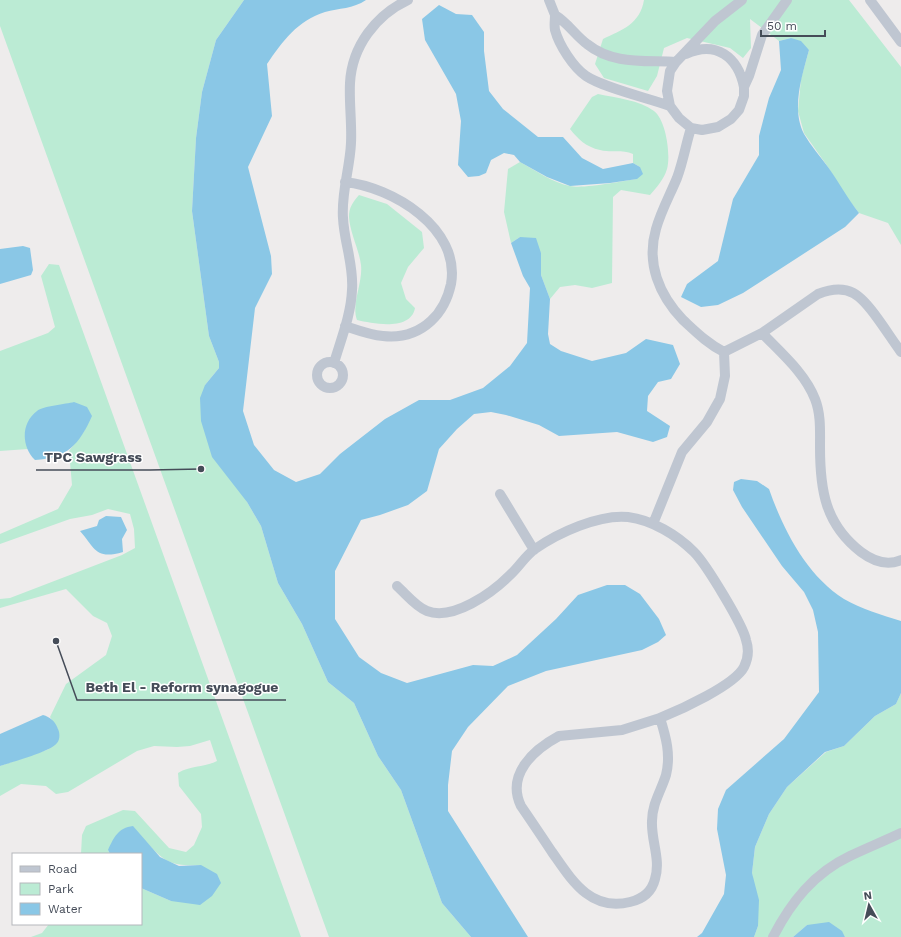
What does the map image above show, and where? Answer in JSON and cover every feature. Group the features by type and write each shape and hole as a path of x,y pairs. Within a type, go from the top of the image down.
{"street":[{"path":"334,363 345,326 352,288 351,264 343,218 346,182 352,144 350,82 354,59 372,27 390,10 408,0"},
{"path":"549,0 556,15 555,29 560,43 570,58 586,75 606,84 670,106"},
{"path":"685,54 699,50 711,49 725,54 740,72 744,87 742,104 731,119 710,129 702,130 691,128 679,118 670,106 667,83 670,72 676,62 715,21 742,0"},
{"path":"744,87 750,76 762,35 787,0"},
{"path":"870,0 901,42"},
{"path":"556,15 567,22 587,44 601,53 634,62 676,62"},
{"path":"691,128 677,176 656,228 652,252 654,269 662,294 674,311 706,342 724,352"},
{"path":"345,326 383,336 397,336 416,331 428,324 440,312 449,292 452,280 450,260 442,240 429,223 416,211 391,194 373,187 346,182"},
{"path":"724,352 762,333 818,294 826,291 842,289 854,293 867,304 901,352"},
{"path":"762,333 802,376 815,400 820,423 820,476 822,491 827,508 836,525 846,539 868,557 881,562 901,560"},
{"path":"653,524 682,452 707,422 720,399 725,376 724,352"},
{"path":"500,494 534,550"},
{"path":"397,586 421,608 427,611 434,613 454,611 466,606 497,587 534,550 548,541 601,519 627,517 653,524 685,544 702,562 744,633 748,649 744,666 734,680 660,718 622,730 559,736 550,741 526,762 518,776 517,794 521,806 574,884 590,896 599,900 620,904 638,900 650,890 654,882 657,866 653,835 653,810 668,763 666,739 660,718"},
{"path":"773,937 792,904 815,878 849,856 901,833"}],"green space":[{"path":"0,0 244,0 216,40 202,92 196,138 192,211 209,336 219,362 219,368 205,385 247,502 261,526 278,583 302,624 328,682 354,703 378,756 401,790 442,903 471,937 329,937 0,26"},
{"path":"644,0 849,0 901,67 901,245 888,223 859,213 845,195 828,167 804,133 798,111 801,79 809,50 791,38 779,41 750,19 751,48 743,58 730,48 687,38 664,48 657,76 648,91 604,78 595,64 603,39 623,29 634,21 639,15"},
{"path":"598,94 642,104 654,111 662,122 666,138 668,147 667,169 662,180 650,195 621,190 613,197 612,283 592,288 575,285 560,287 550,299 541,275 541,253 520,237 511,243 504,212 508,169 520,162 557,182 576,187 593,186 637,179 640,167 633,163 633,154 595,149 583,142 570,129 592,97"},
{"path":"359,195 387,204 422,232 424,248 408,267 401,283 406,299 415,308 412,315 407,320 399,323 382,324 357,320 355,307 361,265 349,217 352,205"},
{"path":"49,264 59,265 301,937 31,937 42,933 48,925 142,925 142,888 171,901 201,865 184,865 171,862 160,856 148,844 108,850 110,853 81,853 82,835 86,826 123,810 135,811 169,848 186,852 194,845 202,827 201,814 179,786 178,773 183,770 207,765 217,761 210,740 190,746 154,746 137,751 68,792 56,794 46,786 21,784 0,796 0,766 49,749 58,729 50,717 66,684 106,655 112,636 107,623 93,616 66,589 0,608 0,599 10,598 122,555 135,548 134,529 130,514 108,509 92,515 70,519 0,544 0,534 58,509 72,485 69,451 85,430 25,438 28,449 0,451 0,351 48,333 55,327 41,276"},
{"path":"901,693 901,937 845,937 841,931 807,925 793,937 754,937 758,926 752,873 755,847 769,814 787,787 826,752 844,746 875,716 896,704"}],"water":[{"path":"244,0 366,0 351,7 325,12 307,20 285,40 267,64 272,116 248,167 271,256 272,274 255,308 243,411 254,445 274,470 296,482 320,474 340,454 385,419 419,400 450,400 483,388 510,366 527,343 530,288 523,276 511,243 520,237 536,238 541,253 541,275 550,299 548,334 550,344 561,351 592,361 626,353 646,339 673,345 680,364 671,379 658,382 648,396 647,411 670,426 667,437 653,442 617,432 559,436 539,425 506,415 491,412 474,414 457,429 439,449 427,491 408,505 361,520 335,571 335,619 359,657 381,673 407,683 473,665 493,666 517,655 556,619 578,595 607,585 625,585 640,594 659,619 666,635 658,642 642,650 546,671 508,686 468,727 452,751 448,785 448,811 528,937 471,937 442,903 401,790 378,756 354,703 328,682 302,624 278,583 261,526 247,502 212,457 201,421 200,398 205,385 219,368 219,362 209,336 192,211 196,138 202,92 216,40"},
{"path":"439,5 456,14 472,15 484,32 484,51 489,91 503,109 538,137 563,137 582,158 603,169 633,163 640,167 643,174 637,179 570,186 547,177 520,162 514,155 504,153 491,160 486,173 479,176 468,177 458,165 461,121 456,94 425,40 422,19"},
{"path":"791,38 801,41 809,50 799,92 798,114 800,124 804,134 859,213 845,227 743,293 718,305 701,307 681,297 687,284 718,261 733,199 759,155 759,136 769,98 781,70 779,41"},
{"path":"23,246 30,248 33,270 31,275 0,284 0,249"},
{"path":"74,402 87,407 92,416 82,435 71,448 64,453 46,459 35,460 30,454 25,442 26,428 32,416 40,409"},
{"path":"741,479 757,481 769,489 781,520 798,550 807,564 830,589 857,606 901,621 901,693 896,704 875,716 844,746 825,752 787,787 769,814 755,847 752,873 759,900 758,926 754,937 697,937 702,933 724,894 726,875 717,829 718,809 726,790 784,739 819,692 818,632 813,610 804,592 782,566 742,507 733,490 734,482"},
{"path":"106,516 121,517 127,530 122,539 123,552 114,554 101,553 93,547 80,531 97,526 99,520"},
{"path":"43,715 52,720 57,726 59,731 59,740 57,743 47,750 0,766 0,734"},
{"path":"133,826 160,857 179,866 201,865 217,874 221,883 212,896 200,905 171,901 142,888 142,853 110,853 108,850 117,834 128,827"},
{"path":"829,922 842,931 845,937 793,937 807,925"}],"place":[{"name":"TPC Sawgrass","path":"201,469"},
{"name":"Beth El - Reform synagogue","path":"56,641"}]}
